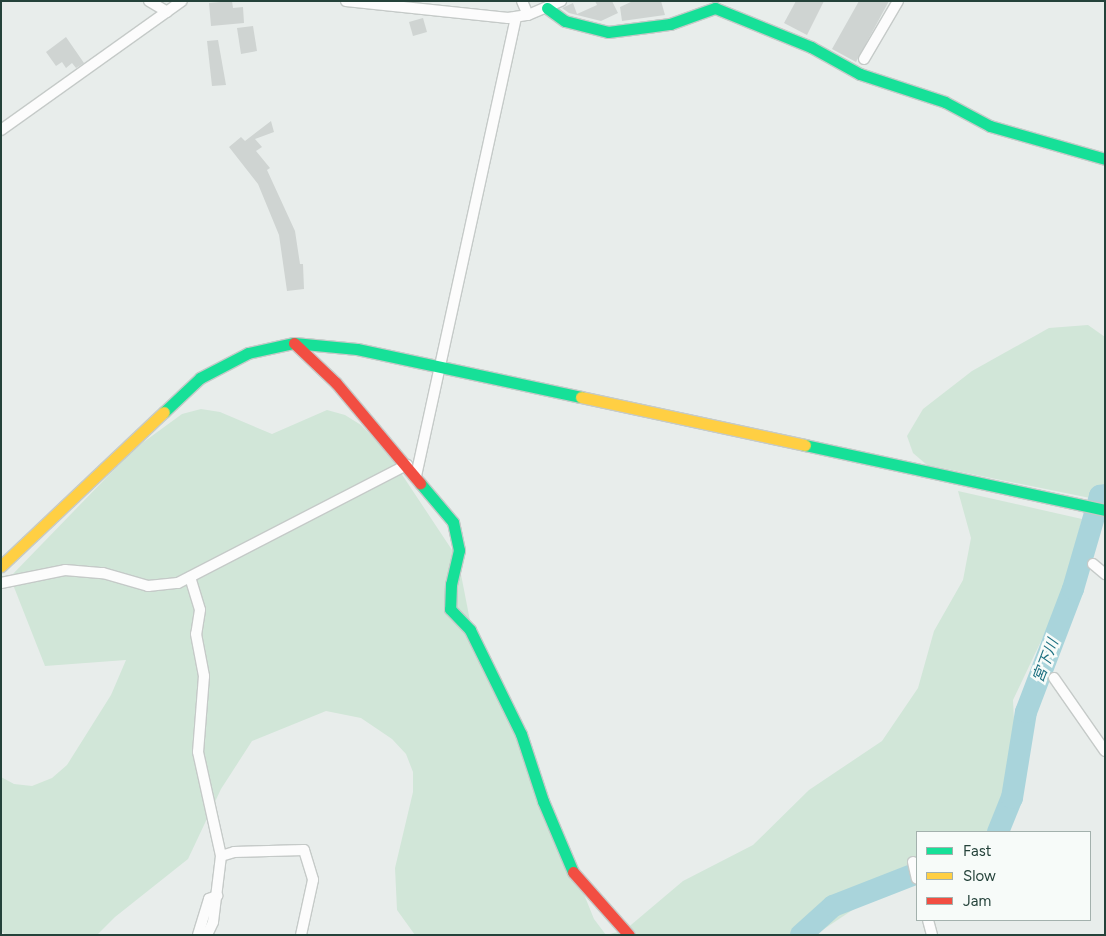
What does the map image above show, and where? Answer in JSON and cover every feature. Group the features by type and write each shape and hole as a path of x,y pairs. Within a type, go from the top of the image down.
{"street":[{"path":"149,1 168,12"},
{"path":"1,130 182,1"},
{"path":"346,1 516,18 547,8 561,1"},
{"path":"522,1 528,15"},
{"path":"864,59 898,1"},
{"path":"547,8 565,21 608,32 670,24 715,8 811,47 860,74 945,102 990,126 1105,159"},
{"path":"416,476 516,18"},
{"path":"294,343 336,383 416,476 457,531 459,550 451,584 450,609 470,630 521,734 543,801 575,876 630,935"},
{"path":"1,566 200,378 248,353 294,343 327,344 440,367 1105,510"},
{"path":"1,583 65,570 103,573 157,587 190,577 406,465"},
{"path":"1093,564 1105,574"},
{"path":"190,577 200,610 196,634 204,676 198,752 221,856 217,896 207,935"},
{"path":"1054,678 1105,751"},
{"path":"221,856 234,852 304,850 313,880 301,935"},
{"path":"913,862 916,875"},
{"path":"198,935 209,899 217,896"},
{"path":"928,921 932,935"}],"green space":[{"path":"1088,325 1105,337 1105,501 927,465 913,453 907,436 923,409 972,371 1049,328"},
{"path":"201,409 220,412 272,434 327,410 345,415 361,425 387,452 458,559 472,631 491,664 594,919 606,935 415,935 397,910 395,868 413,792 413,772 406,754 392,739 361,718 326,711 252,741 221,789 188,859 115,917 97,935 6,935 1,931 1,777 14,784 32,786 52,778 67,765 111,695 126,660 45,666 10,577 134,449 182,414"},
{"path":"958,491 1082,519 1061,599 1013,700 1018,804 1012,821 998,831 916,831 916,879 857,907 815,935 606,935 625,930 683,881 753,845 809,790 882,741 918,688 934,631 963,580 971,538"}],"building":[{"path":"232,1 233,8 243,7 244,23 211,26 209,3"},
{"path":"595,1 612,1 618,13 601,21 569,13 562,8 573,3 577,14 597,5"},
{"path":"633,1 661,1 665,15 622,21 620,7"},
{"path":"796,1 824,1 807,35 784,23"},
{"path":"859,1 889,1 856,62 832,49"},
{"path":"423,18 427,32 413,36 409,22"},
{"path":"253,26 257,51 241,54 237,28"},
{"path":"66,37 84,63 76,68 72,63 66,68 62,62 56,66 46,52"},
{"path":"218,40 226,85 212,86 207,41"},
{"path":"271,121 274,132 255,139 262,147 256,151 270,168 267,170 295,231 300,264 303,264 304,289 287,291 279,235 258,184 229,147 241,137 245,141"}],"waterway":[{"name":"宮下川","path":"998,831 1012,798 1026,712 1073,589 1100,496 1105,495"},
{"name":"宮下川","path":"801,935 833,906 916,873"}],"traffic: fast":[{"path":"547,8 565,21 608,32 670,24 715,8 811,47 860,74 945,102 990,126 1105,159"},
{"path":"164,412 200,378 248,353 294,343 357,349 581,397"},
{"path":"805,445 1105,510"},
{"path":"420,483 453,522 459,550 451,584 450,609 470,630 521,734 543,801 573,872"}],"traffic: slow":[{"path":"581,397 805,445"},
{"path":"1,566 164,412"}],"traffic: jam":[{"path":"294,343 336,383 420,483"},
{"path":"573,872 629,935"}]}
